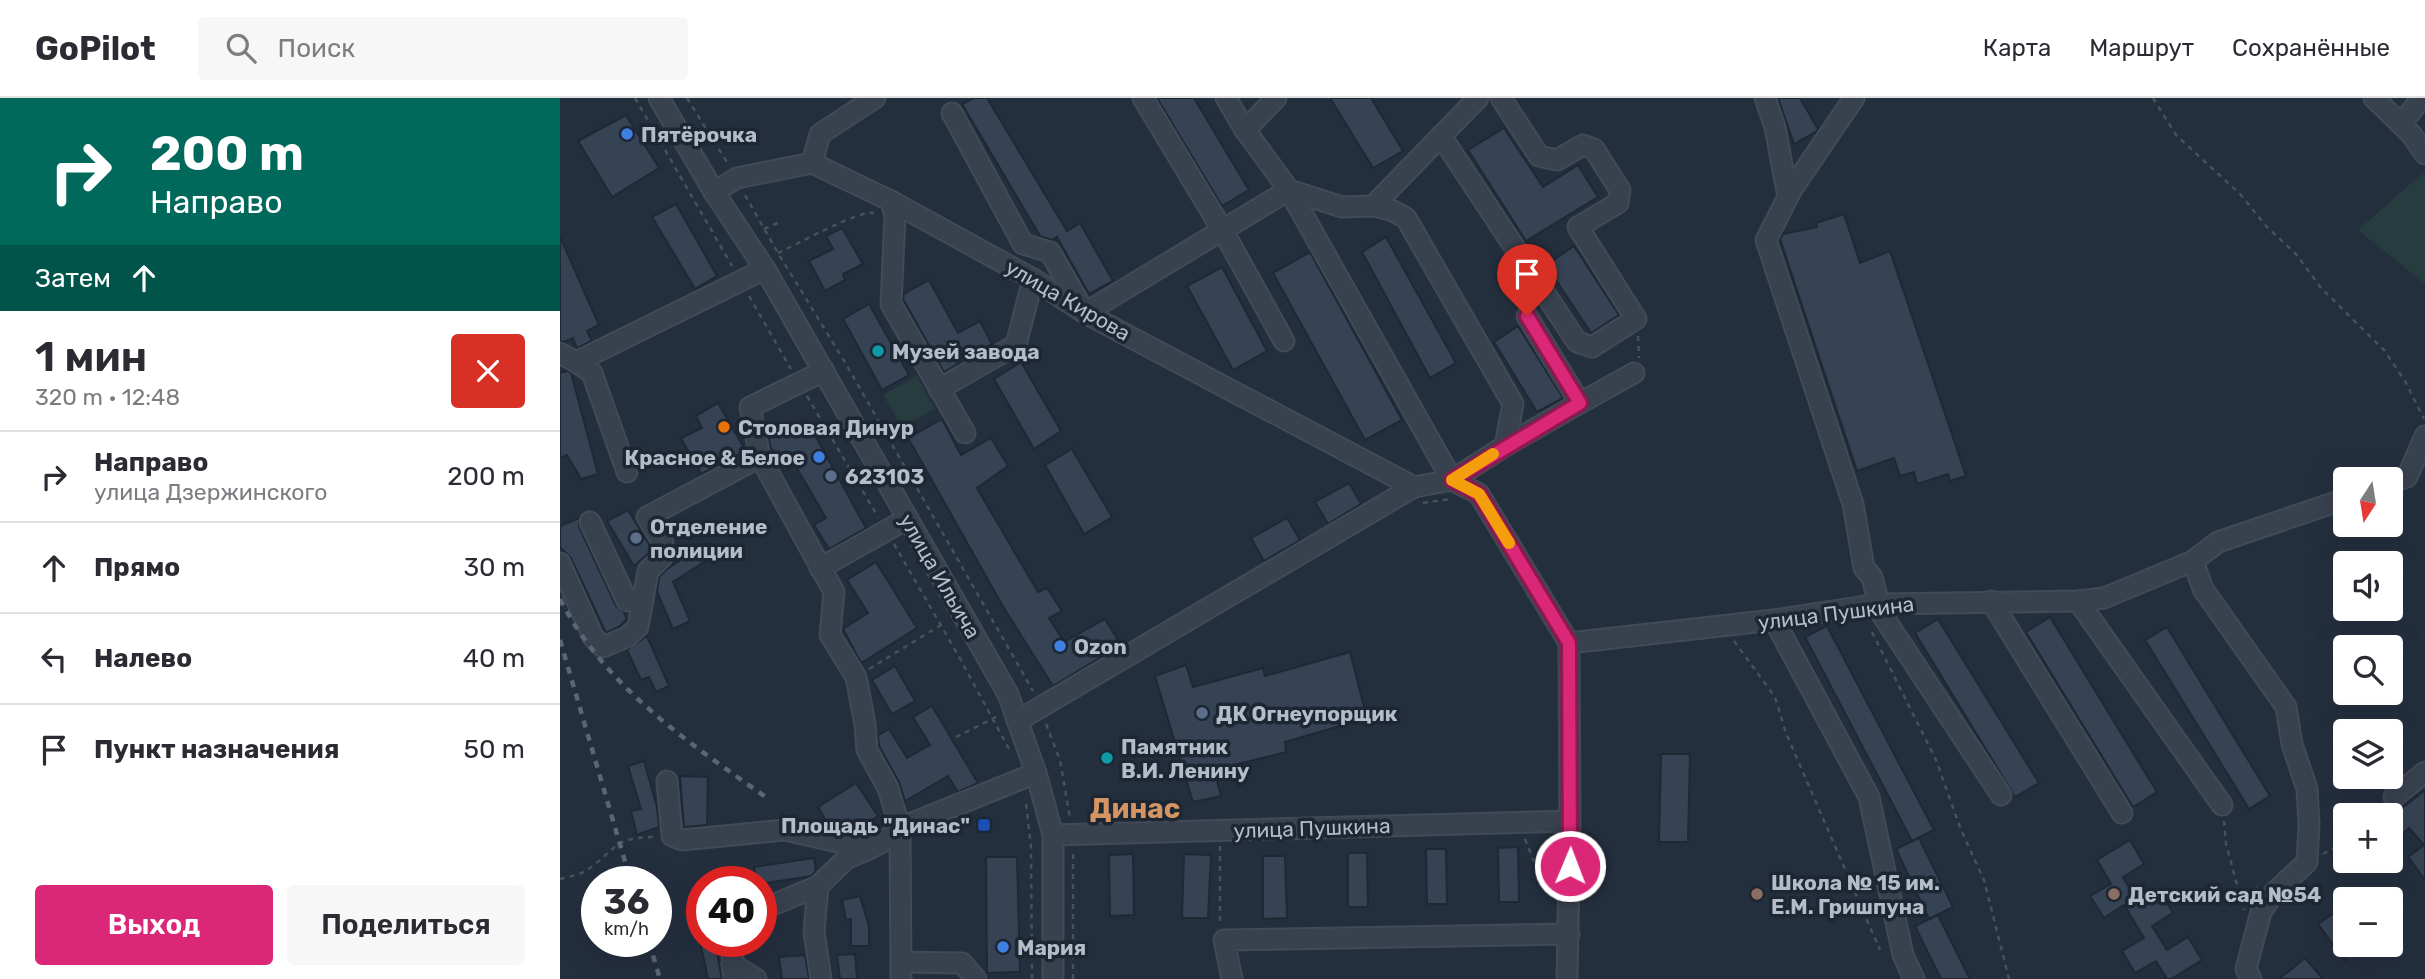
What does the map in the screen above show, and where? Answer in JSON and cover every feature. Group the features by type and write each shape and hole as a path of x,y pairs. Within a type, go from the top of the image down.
{"street":[{"name":"улица Ильича","path":"659,98 714,192 765,269 1004,688 1015,715 1029,775 1054,835 1053,979"},
{"path":"714,192 737,178 812,163 820,134 875,98"},
{"path":"1143,98 1223,231 1284,341"},
{"path":"1226,98 1245,130 1289,190 1455,489"},
{"path":"1245,130 1276,98"},
{"path":"1373,206 1478,98"},
{"path":"1441,136 1577,342 1592,347 1636,319 1578,227 1618,203 1620,190 1594,149 1583,145 1558,160 1539,156 1501,98"},
{"path":"1765,98 1775,127 1788,197"},
{"path":"2374,98 2411,134 2425,154"},
{"path":"2401,124 2422,98"},
{"path":"1850,101 1788,197 1766,240 1853,504 1864,568 1872,577 1874,610 2001,795"},
{"path":"952,113 1023,244 1051,252 1085,313 1289,190 1342,207 1373,206 1391,210 1406,218 1513,404 1506,446"},
{"name":"улица Кирова","path":"812,163 893,209 1033,279 1085,313 1407,491"},
{"path":"893,209 891,304 965,433"},
{"path":"568,357 765,269"},
{"path":"939,388 1016,345 1033,279"},
{"path":"1527,316 1580,403"},
{"path":"568,357 592,373 627,472"},
{"path":"824,371 750,407 760,457 834,592 830,635 856,677 867,750 888,788 900,828 901,971 962,963 976,979"},
{"path":"1455,489 1506,446 1634,373"},
{"path":"2408,479 2425,436"},
{"path":"560,563 593,637 603,647 627,637 638,627 648,571 662,557 663,543 647,517 760,457"},
{"path":"1015,715 1407,491 1455,489 1479,494 1569,643 1567,979"},
{"name":"улица Пушкина","path":"1569,643 1874,610 1991,601 2078,601 2104,598 2193,561 2218,542 2333,503"},
{"path":"820,568 907,519"},
{"path":"590,522 627,601 642,599"},
{"path":"2193,561 2203,589 2286,706 2292,744 2307,789 2309,825 2306,862 2274,893 2261,912 2246,969 2251,979"},
{"path":"1991,601 2122,813"},
{"path":"2078,601 2222,805"},
{"path":"1774,620 1869,797 1903,955 1914,979"},
{"path":"2394,797 2425,772"},
{"path":"777,903 818,886 846,859 884,841 900,828 1029,775"},
{"path":"667,781 672,836 682,840 785,830 869,849"},
{"name":"улица Пушкина","path":"1054,835 1570,821"},
{"path":"818,886 814,931 821,979"},
{"path":"1232,979 1224,940 1569,934"},
{"path":"733,971 756,979"}],"path":[{"path":"635,98 941,625 1011,753"},
{"path":"2152,98 2176,135 2240,194 2267,227 2296,254 2321,288 2384,350 2405,381 2425,421"},
{"path":"778,253 868,212 893,209"},
{"path":"764,229 780,222"},
{"path":"1634,373 1640,356 1636,319"},
{"path":"1407,491 1426,503 1455,489"},
{"path":"1874,610 1936,760 1961,830 1984,880 2009,979"},
{"path":"856,677 941,625"},
{"path":"1730,636 1775,697 1786,733 1880,950"},
{"path":"956,737 993,719 1015,715"},
{"path":"1029,775 1032,979"},
{"path":"2222,805 2226,844 2246,916"},
{"path":"1219,830 1220,924"},
{"path":"1522,833 1538,872 1558,893"},
{"path":"560,879 585,871 612,847 629,838 672,836"}],"green space":[{"path":"2425,171 2425,284 2358,230"},
{"path":"917,376 935,409 902,427 883,395"}],"building":[{"path":"974,98 987,98 1067,231 1080,223 1113,281 1089,294 1057,237 1052,240 1040,236 962,104"},
{"path":"1157,98 1194,98 1249,190 1222,206"},
{"path":"1330,98 1371,98 1403,151 1373,168"},
{"path":"1778,98 1800,98 1817,131 1794,144"},
{"path":"626,115 659,168 612,197 578,141"},
{"path":"1504,128 1543,187 1578,165 1598,197 1526,241 1468,150"},
{"path":"676,204 717,276 695,289 652,217"},
{"path":"1844,214 1860,263 1890,251 1966,476 1950,481 1948,474 1917,484 1914,472 1900,476 1894,458 1857,471 1780,239 1783,234 1817,227 1816,223"},
{"path":"842,228 863,264 843,274 845,280 825,291 809,261 833,249 826,236"},
{"path":"560,237 599,325 587,331 592,341 577,348 573,338 560,341"},
{"path":"1386,237 1456,363 1430,378 1362,252"},
{"path":"1574,246 1619,315 1591,333 1546,265"},
{"path":"1310,252 1402,420 1365,440 1273,273"},
{"path":"1222,267 1267,351 1233,370 1187,286"},
{"path":"929,280 958,333 980,321 992,344 944,372 903,299 904,294"},
{"path":"869,304 909,375 882,390 843,319"},
{"path":"1518,326 1563,398 1537,412 1494,342"},
{"path":"1021,362 1061,431 1034,449 994,379"},
{"path":"560,373 571,373 598,474 581,479 567,455 560,458"},
{"path":"718,403 746,451 701,474 681,438 702,428 696,416"},
{"path":"806,419 866,528 829,549 814,525 826,518 795,465 784,471 770,446 769,438"},
{"path":"942,419 961,455 991,438 1008,466 977,488 1038,592 1047,588 1062,611 1049,618 1064,642 1105,619 1121,645 1053,686 1005,610 908,438"},
{"path":"1072,449 1112,517 1084,534 1045,465"},
{"path":"1349,483 1361,504 1328,524 1315,502"},
{"path":"628,510 650,546 650,552 634,566 607,521"},
{"path":"579,518 579,527 616,606 624,612 627,619 606,633 571,558 560,547 560,526"},
{"path":"1287,518 1300,540 1264,561 1251,538"},
{"path":"707,543 715,555 673,582 690,621 673,629 657,592 659,577"},
{"path":"876,562 917,628 861,663 843,629 868,613 847,580"},
{"path":"2050,617 2157,792 2133,807 2026,632"},
{"path":"1938,619 2039,783 2015,797 1915,633"},
{"path":"1827,626 1934,830 1912,841 1805,637"},
{"path":"2167,627 2270,796 2249,809 2145,640"},
{"path":"647,636 669,686 656,692 649,677 641,680 627,650"},
{"path":"1350,652 1367,718 1285,742 1286,752 1214,770 1221,796 1193,802 1155,676 1186,665 1193,687 1263,668 1265,676"},
{"path":"895,666 915,701 892,714 872,680"},
{"path":"932,706 978,783 958,792 948,776 905,801 899,782 879,746 878,735 889,729 907,758 930,745 913,717"},
{"path":"1661,754 1690,754 1688,842 1659,842"},
{"path":"644,761 657,807 659,827 637,835 631,811 641,809 628,766"},
{"path":"680,776 708,777 707,825 684,827"},
{"path":"856,783 878,816 852,833 830,828 818,807"},
{"path":"2425,790 2425,880 2408,857 2424,845 2409,828 2403,833 2403,807"},
{"path":"1919,838 1953,907 1929,919 1896,849"},
{"path":"2130,840 2144,864 2123,877 2138,902 2159,889 2173,913 2152,926 2167,950 2188,937 2202,960 2171,979 2167,979 2156,961 2135,973 2122,951 2144,938 2124,905 2104,918 2090,896 2111,884 2097,860"},
{"path":"1518,847 1519,902 1499,902 1498,848"},
{"path":"1426,849 1446,849 1447,904 1427,904"},
{"path":"1348,853 1367,853 1368,907 1348,907"},
{"path":"1133,854 1134,915 1110,916 1109,855"},
{"path":"1184,854 1211,855 1208,918 1182,918"},
{"path":"1263,856 1285,856 1287,918 1263,919"},
{"path":"986,857 1017,857 1020,972 987,973"},
{"path":"814,858 816,871 811,876 777,881 777,866 761,866"},
{"path":"860,896 869,927 869,946 851,946 851,919 846,920 842,900"},
{"path":"2333,914 2333,945 2318,924"},
{"path":"1938,915 1970,979 1941,979 1915,926"},
{"path":"855,954 857,979 840,979 837,955"},
{"path":"805,955 809,979 782,979 779,957"},
{"path":"703,957 718,957 722,979 708,979"},
{"path":"2305,958 2323,979 2279,979"}],"railway":[{"path":"560,599 579,631 626,687 681,736 770,800"},
{"path":"560,640 626,866"},
{"path":"653,957 660,979"}],"slow traffic":[{"path":"1493,454 1452,480 1479,494 1509,543"}],"place":[{"name":"Пятёрочка","path":"627,134"},
{"name":"Музей завода","path":"878,351"},
{"name":"Столовая Динур","path":"724,427"},
{"name":"Красное & Белое","path":"819,457"},
{"name":"623103","path":"831,476"},
{"name":"Отделение полиции","path":"636,538"},
{"name":"Ozon","path":"1060,646"},
{"name":"ДК Огнеупорщик","path":"1202,713"},
{"name":"Памятник В.И. Ленину","path":"1107,758"},
{"name":"Площадь \"Динас\"","path":"984,825"},
{"name":"Школа № 15 им. Е.М. Гришпуна","path":"1757,894"},
{"name":"Детский сад №54","path":"2114,894"},
{"name":"Мария","path":"1003,947"}],"district":[{"name":"Динас","path":"1135,808"}],"route":[{"path":"1527,316 1580,403 1452,480 1479,494 1569,643 1570,866"}]}
